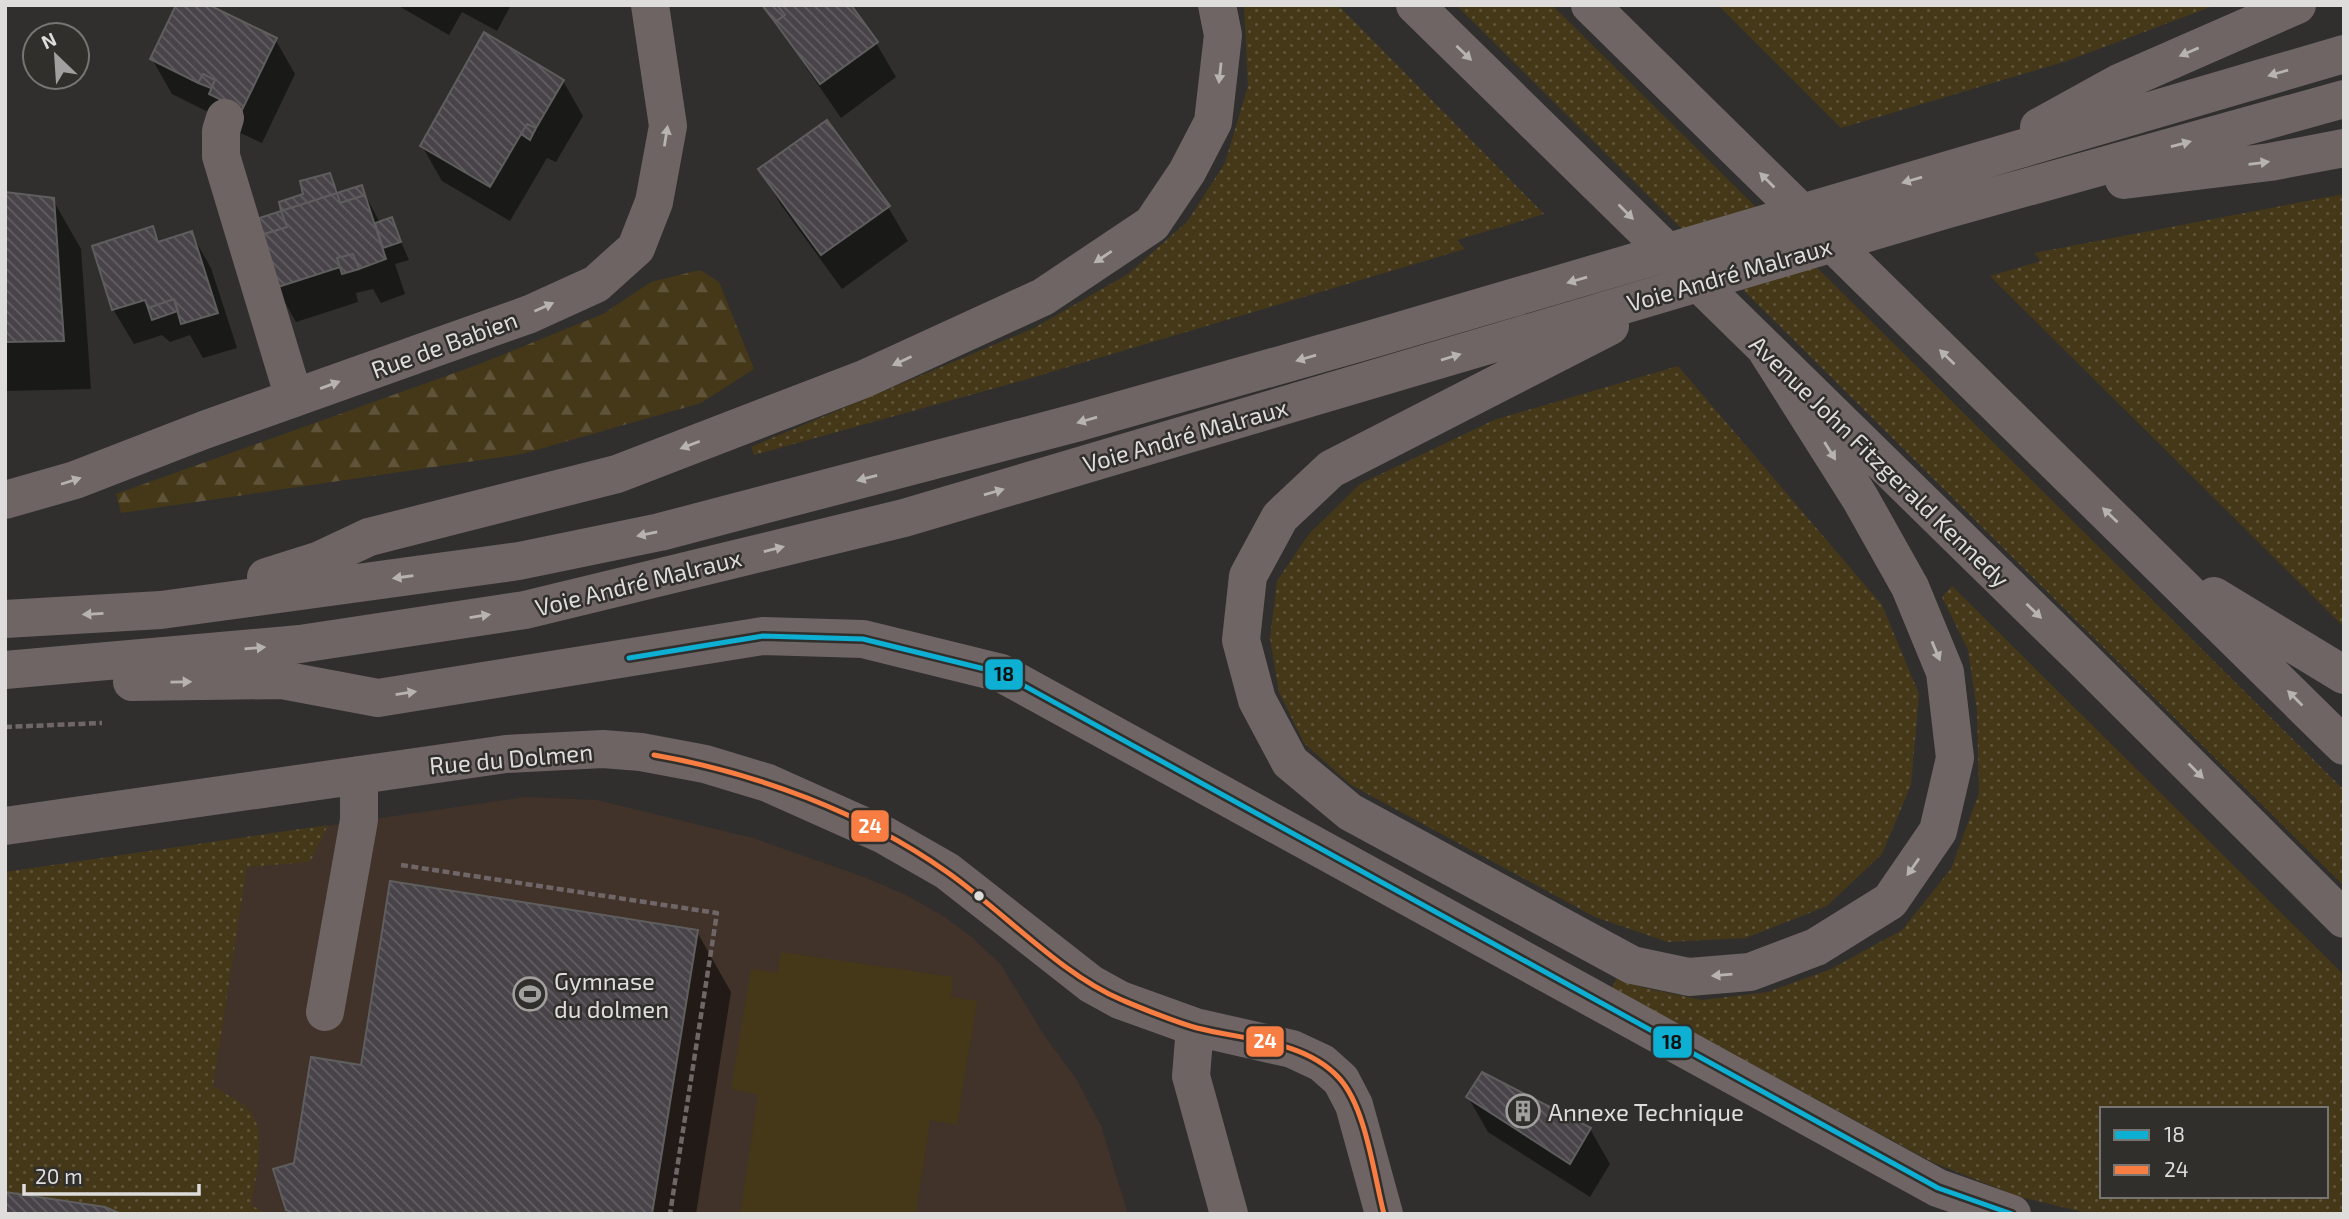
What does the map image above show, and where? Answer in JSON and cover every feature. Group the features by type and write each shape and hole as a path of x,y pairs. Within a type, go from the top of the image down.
{"main road":[{"path":"161,610 320,560 369,537 617,474 864,379 1042,296 1152,224 1187,172 1213,122 1223,35 1217,5"},
{"name":"Avenue John Fitzgerald Kennedy","path":"1415,5 2084,660 2344,919"},
{"path":"1590,5 1937,348 2160,562 2344,746"},
{"path":"1600,5 1629,43"},
{"path":"1978,161 2119,83 2297,5"},
{"name":"Voie André Malraux","path":"5,619 161,610 519,561 660,532 1079,422 1372,339 2344,54"},
{"name":"Voie André Malraux","path":"11,670 300,644 526,610 904,518 1997,195 2344,99"},
{"path":"1997,195 2270,162 2344,148"},
{"path":"1681,288 1523,373 1331,469 1280,517 1248,576 1241,640 1257,700 1290,762 1350,812 1632,965 1689,977 1750,972 1816,947 1890,901 1938,831 1955,758 1945,672 1910,587 1860,498 1768,351"},
{"path":"2160,562 2344,676"},
{"path":"11,670 68,683 282,680 378,698 763,636 863,639 1001,673 1938,1188 2012,1214"}],"street":[{"name":"Rue de Babien","path":"5,500 75,480 293,398 530,314 596,284 636,248 654,202 668,126 650,5"},
{"path":"225,118 221,131 221,156 293,398"},
{"name":"Rue du Dolmen","path":"5,826 506,754 568,749 641,752 705,764 768,783 884,835 947,872 1091,984 1120,1000 1195,1027 1292,1049 1322,1063 1341,1080 1362,1125 1384,1214"},
{"path":"325,1012 359,820 359,775"},
{"path":"1195,1027 1191,1076 1229,1214"}],"path":[{"path":"352,867 396,864 717,913 670,1214"}],"shaded area":[{"path":"526,797 597,800 753,838 864,877 906,895 945,917 973,938 1001,965 1046,1038 1077,1080 1101,1126 1128,1214 5,1214 5,872"}],"green space":[{"path":"1244,5 1338,5 1544,214 1457,240 1465,249 1021,381 754,455 751,447 1034,328 1128,274 1187,222 1225,163 1248,86"},
{"path":"1456,5 1552,5 2344,790 2344,886"},
{"path":"1718,5 2216,5 2067,61 1841,128"},
{"path":"2344,194 2344,627 1990,276 2041,261 2034,253"},
{"path":"700,270 719,282 754,369 701,403 522,454 121,513 116,494 477,365 603,314 651,282"},
{"path":"1678,366 1882,605 1919,694 1911,785 1882,854 1827,906 1746,938 1668,942 1595,917 1351,785 1304,743 1279,692 1270,638 1277,581 1309,534 1360,484 1494,420"},
{"path":"1952,586 2344,975 2344,1214 2091,1214 2020,1197 1932,1162 1612,988 1617,978 1645,988 1702,1000 1768,992 1831,969 1902,930 1951,869 1979,793 1977,710 1968,650 1942,597"},
{"path":"328,825 310,862 247,867 213,1086 241,1103 253,1115 259,1153 251,1205 266,1214 121,1214 105,1207 5,1192 5,872"},
{"path":"781,952 953,977 951,997 977,1001 957,1125 930,1120 916,1214 740,1214 758,1095 731,1089 751,969 777,973"}],"building":[{"path":"176,5 209,5 277,38 242,110 209,94 215,80 203,74 198,83 150,59"},
{"path":"762,5 777,5 785,15 775,22"},
{"path":"777,5 851,5 878,42 820,84 775,22 785,15"},
{"path":"484,32 564,80 536,128 527,124 490,187 420,146"},
{"path":"203,74 215,80 211,88 198,83"},
{"path":"827,120 890,206 821,255 758,169"},
{"path":"527,124 536,128 530,140 521,134"},
{"path":"330,173 337,193 281,211 279,202 303,194 300,181"},
{"path":"362,185 365,195 340,203 337,193"},
{"path":"5,192 54,198 64,341 5,342"},
{"path":"337,193 340,203 365,195 386,259 359,269 353,254 337,258 340,267 275,288 258,236 287,227 281,211"},
{"path":"281,211 287,227 258,236 253,220"},
{"path":"392,217 401,242 383,248 375,223"},
{"path":"153,226 158,242 192,231 218,313 181,324 174,299 148,308 145,300 112,310 92,246"},
{"path":"353,254 359,269 342,274 337,258"},
{"path":"174,299 178,311 152,320 148,308"},
{"name":"Gymnase du dolmen","path":"390,881 698,930 652,1214 295,1214 286,1210 273,1169 294,1163 311,1057 361,1065"},
{"name":"Annexe Technique","path":"1482,1072 1591,1128 1570,1164 1466,1097"},
{"path":"5,1192 105,1207 121,1214 5,1214"}],"transit line":[{"name":"18","path":"629,658 763,636 863,639 1001,673 1938,1188 2012,1214"},
{"name":"24","path":"654,755 731,772 844,813 914,850 947,872 1055,959 1099,989 1178,1022 1272,1043 1309,1056 1325,1065 1339,1078 1356,1106 1368,1143 1384,1214"}],"place":[{"name":"Gymnase du dolmen","path":"530,994"},
{"name":"Annexe Technique","path":"1523,1111"}]}
